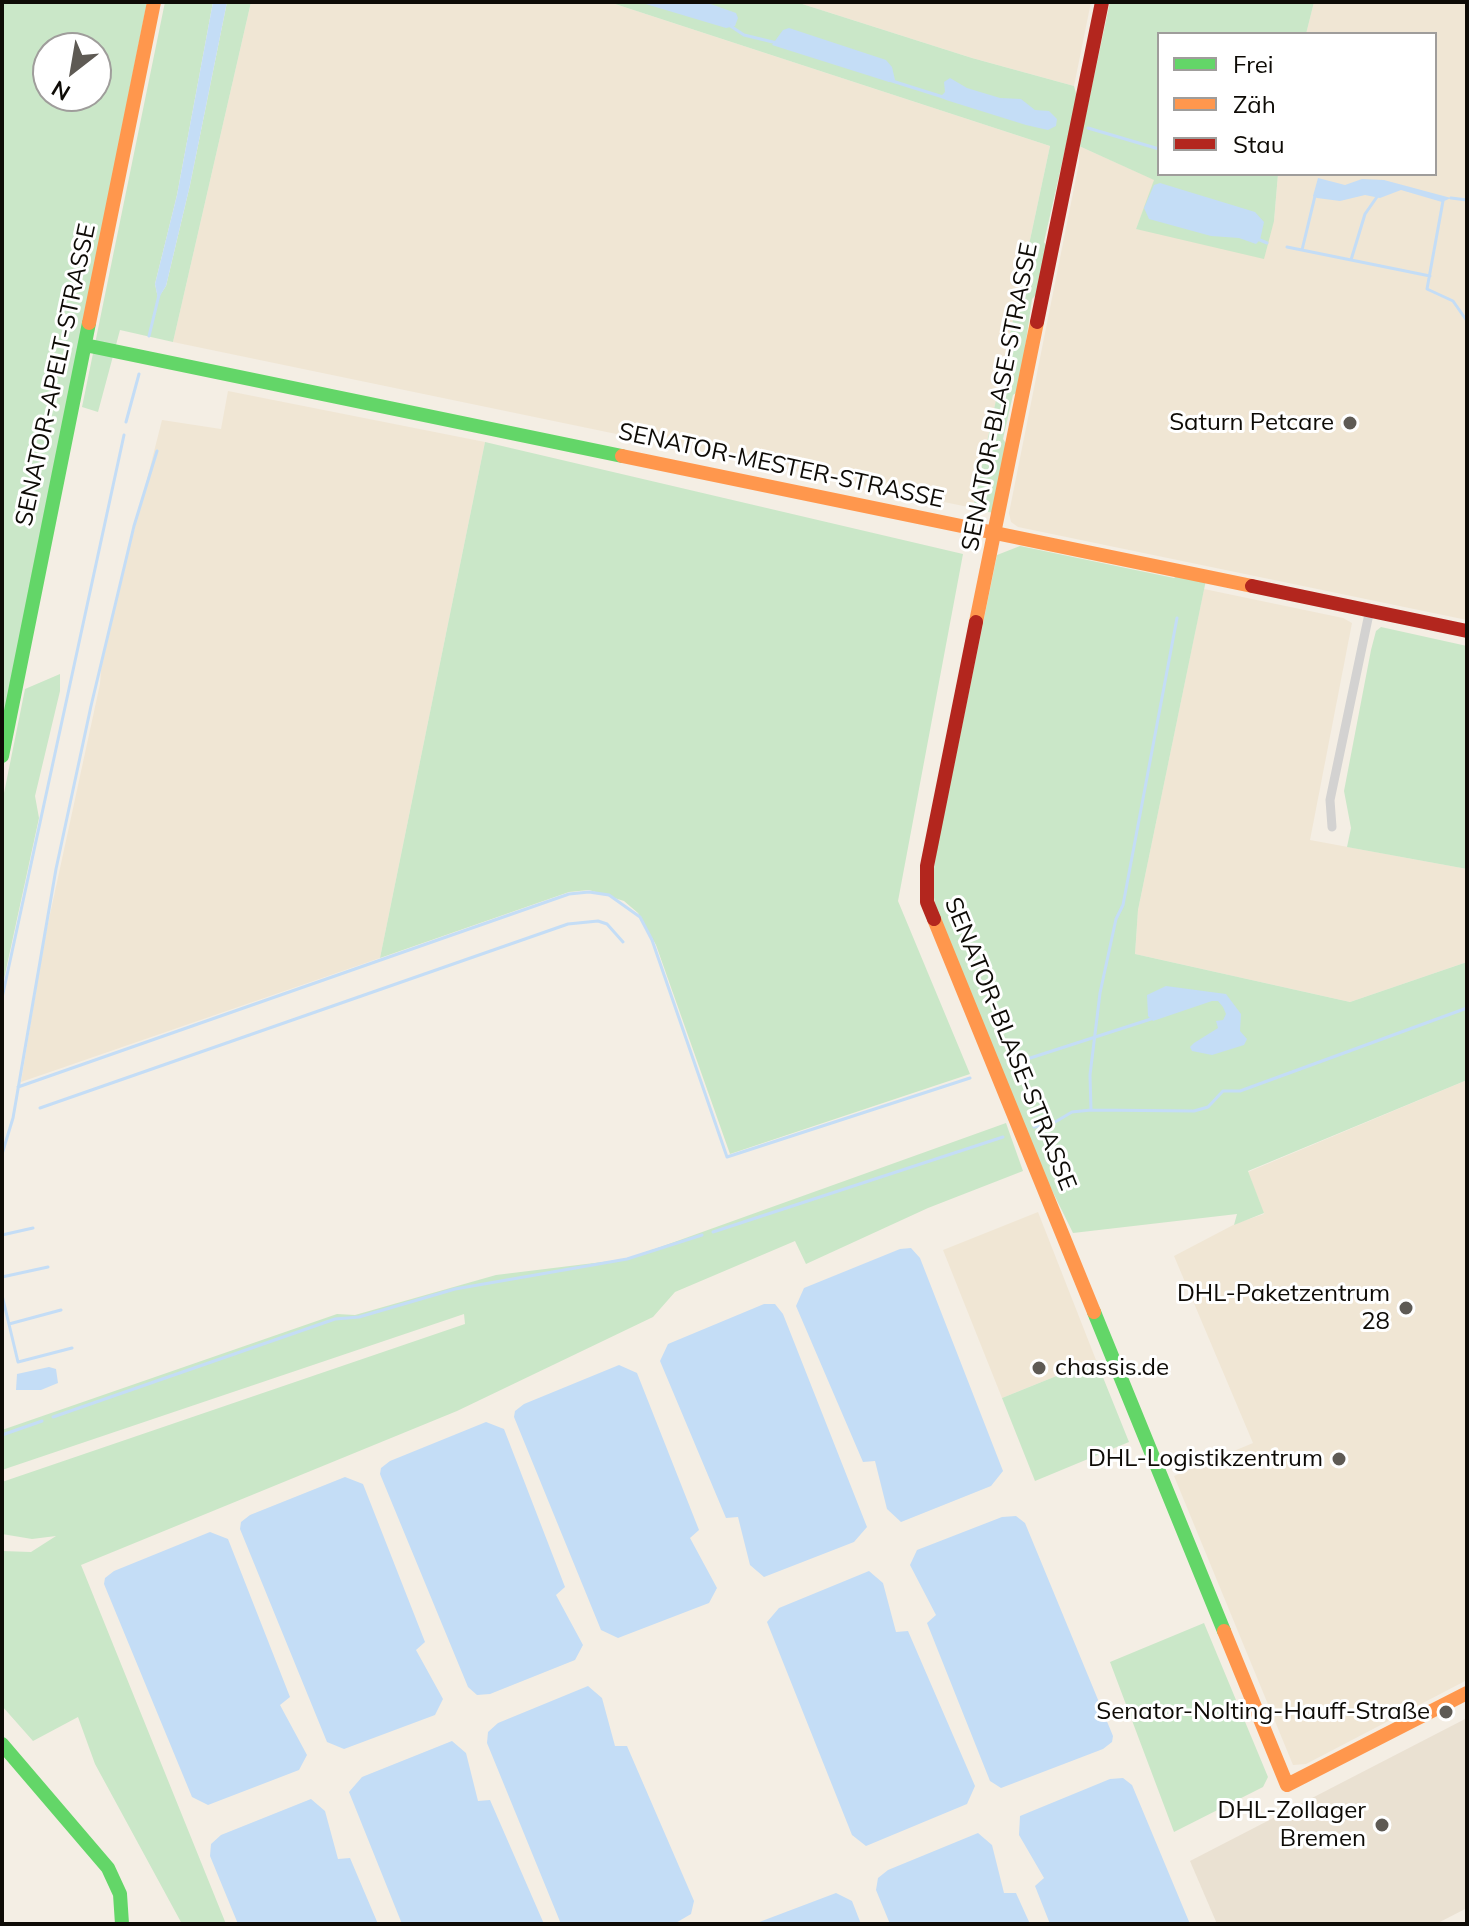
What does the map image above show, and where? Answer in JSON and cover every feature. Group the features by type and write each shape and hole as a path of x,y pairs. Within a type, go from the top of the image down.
{"street":[{"name":"SENATOR-APELT-STRASSE","path":"2,756 154,2"},
{"name":"SENATOR-BLASE-STRASSE","path":"1102,2 927,866 927,902 1287,1785 1467,1693"},
{"name":"SENATOR-MESTER-STRASSE","path":"85,345 1467,631"},
{"path":"1332,827 1330,800 1370,609"},
{"path":"2,1744 108,1868 120,1894 122,1924"}],"shaded area":[{"path":"251,2 609,2 1050,146 973,508 173,342"},
{"path":"796,2 1091,2 1074,86 972,58"},
{"path":"1314,2 1467,2 1467,620 1018,527 1011,522 1009,513 1079,163 1079,146 1155,180 1136,229 1274,221 1278,176 1437,176 1437,32 1306,32"},
{"path":"228,391 485,442 380,958 21,1082 44,942 100,684 102,657 162,420 221,429"},
{"path":"1204,589 1343,618 1352,623 1310,840 1467,869 1467,962 1350,1002 1135,954 1138,910"},
{"path":"1467,1080 1467,1680 1306,1764 1293,1765 1174,1476 1253,1443 1174,1256 1237,1223 1264,1214 1248,1172"},
{"path":"1038,1212 1096,1360 1002,1398 943,1250"},
{"name":"DHL-Zollager Bremen","path":"1467,1718 1467,1908 1436,1924 1217,1924 1190,1861"}],"green space":[{"path":"2,2 147,2 2,733"},
{"path":"165,2 213,2 177,195 155,284 158,298 166,286 190,185 227,2 251,2 173,342 120,330 98,412 82,407"},
{"path":"609,2 796,2 972,58 1074,86 1077,97 1044,242 1047,247 1037,294 1032,299 1019,391 1013,395 1003,439 1007,445 993,513 973,508 1050,146"},
{"path":"1110,2 1314,2 1306,32 1157,32 1157,176 1278,176 1274,221 1264,259 1136,229 1154,180 1079,146"},
{"path":"485,442 963,554 898,901 970,1074 730,1154 656,945 638,913 624,901 589,890 569,892 380,958"},
{"path":"1020,546 1174,578 1179,574 1206,580 1138,910 1135,954 1350,1002 1467,962 1467,1080 1248,1171 1264,1213 1234,1225 1237,1214 1073,1233 1039,1164 935,905 932,882 937,848 997,555"},
{"path":"1381,627 1467,646 1467,869 1347,847 1351,828 1344,791 1371,650 1376,631"},
{"path":"60,674 60,691 35,796 39,818 2,988 2,803 25,689"},
{"path":"1006,1123 1023,1171 928,1208 806,1264 795,1241 675,1292 653,1317 457,1411 81,1565 226,1924 182,1924 95,1764 78,1717 33,1741 2,1706 2,1551 31,1552 56,1536 32,1539 2,1534 2,1482 465,1324 464,1314 2,1470 2,1430 337,1314 355,1315 496,1275 627,1259"},
{"path":"1096,1360 1129,1442 1035,1481 1002,1398"},
{"path":"1204,1623 1268,1777 1263,1787 1174,1832 1110,1662"}],"water":[{"path":"213,2 227,2 190,185 166,286 158,299 155,284 177,195"},
{"path":"639,2 705,2 736,13 738,18 735,26 726,28"},
{"path":"789,28 886,60 892,67 895,80 889,82 772,45 783,30"},
{"path":"950,78 967,88 1000,98 1021,99 1035,110 1049,111 1057,119 1056,126 1048,130 1026,125 946,100 940,97 945,92 944,82"},
{"path":"1318,178 1345,185 1362,179 1384,180 1451,198 1442,202 1401,190 1380,198 1365,195 1340,201 1317,198 1313,196"},
{"path":"1160,183 1255,212 1264,222 1260,240 1256,244 1239,238 1211,236 1149,219 1144,208 1154,185"},
{"path":"1166,986 1226,994 1241,1014 1240,1031 1247,1039 1244,1045 1212,1055 1192,1051 1190,1047 1218,1028 1216,1021 1223,1020 1226,1014 1218,1001 1212,1001 1153,1021 1148,1016 1147,995"},
{"path":"911,1248 920,1258 1003,1471 991,1486 901,1522 887,1509 875,1461 863,1462 796,1306 804,1288 900,1249"},
{"path":"764,1304 775,1304 783,1314 867,1527 854,1542 764,1577 750,1565 738,1517 726,1518 660,1361 668,1344"},
{"path":"619,1365 637,1373 699,1530 690,1538 717,1588 709,1603 618,1638 601,1630 514,1417 515,1411 524,1404"},
{"path":"49,1367 56,1369 58,1383 41,1390 16,1390 17,1374"},
{"path":"486,1422 504,1429 565,1587 556,1595 583,1645 575,1660 490,1694 477,1695 468,1687 380,1474 381,1468 390,1461"},
{"path":"345,1477 363,1484 425,1642 416,1650 443,1699 435,1715 344,1749 327,1742 240,1529 241,1522 250,1515"},
{"path":"1016,1516 1025,1523 1113,1736 1112,1742 1103,1749 1001,1788 990,1781 927,1623 936,1615 910,1565 917,1550 1002,1517"},
{"path":"210,1532 228,1539 290,1697 280,1705 307,1755 299,1770 208,1805 192,1797 104,1584 105,1578 114,1571"},
{"path":"869,1571 883,1583 896,1632 908,1631 975,1786 967,1804 866,1846 852,1835 767,1622 779,1608"},
{"path":"588,1686 602,1698 615,1746 627,1746 694,1901 691,1914 674,1924 561,1924 487,1743 488,1732 498,1723"},
{"path":"452,1741 466,1753 478,1801 490,1800 544,1924 402,1924 349,1792 362,1777"},
{"path":"1123,1778 1132,1785 1190,1924 1050,1924 1035,1886 1044,1878 1019,1835 1020,1816 1110,1779"},
{"path":"311,1799 325,1811 338,1859 350,1858 378,1924 238,1924 210,1856 211,1844 221,1835"},
{"path":"978,1833 992,1845 1004,1893 1016,1893 1030,1924 890,1924 876,1890 878,1878 888,1870"},
{"path":"836,1893 852,1901 861,1924 754,1924"}],"waterway":[{"path":"729,25 744,35 777,43"},
{"path":"889,80 943,97"},
{"path":"1088,128 1157,148"},
{"path":"1351,260 1365,214 1379,194"},
{"path":"1302,250 1315,196"},
{"path":"1451,198 1467,200"},
{"path":"1443,201 1427,289 1453,301 1467,321"},
{"path":"1260,240 1267,243"},
{"path":"1287,247 1430,276"},
{"path":"149,336 159,295"},
{"path":"126,422 139,374"},
{"path":"2,998 124,435"},
{"path":"2,1154 13,1118 56,869 91,706 134,526 157,451"},
{"path":"1091,1110 1090,1075 1100,993 1116,919 1123,905 1177,618"},
{"path":"18,1087 569,894 589,892 609,895 640,917 652,940 727,1157 970,1078"},
{"path":"40,1108 568,924 598,921 607,924 623,942"},
{"path":"1034,1127 1050,1125 1072,1112 1091,1110 1194,1111 1208,1107 1223,1091 1240,1091 1467,1008"},
{"path":"1021,1061 1151,1019"},
{"path":"713,1232 1003,1137"},
{"path":"2,1235 33,1228"},
{"path":"53,1417 335,1319 359,1317 455,1289 627,1259 702,1235"},
{"path":"2,1277 48,1267"},
{"path":"2,1295 18,1362 72,1348"},
{"path":"9,1324 61,1310"},
{"path":"2,1435 42,1421"}],"traffic: fast":[{"path":"2,756 89,323"},
{"path":"85,345 622,456"},
{"path":"1094,1312 1224,1631"},
{"path":"2,1744 108,1868 120,1894 122,1924"}],"traffic: slow":[{"path":"89,323 154,2"},
{"path":"976,622 1037,322"},
{"path":"622,456 1252,586"},
{"path":"934,919 1094,1312"},
{"path":"1224,1631 1287,1785 1467,1693"}],"traffic: jam":[{"path":"1037,322 1102,2"},
{"path":"1252,586 1467,631"},
{"path":"934,919 927,902 927,866 976,622"}],"place":[{"name":"Saturn Petcare","path":"1350,423"},
{"name":"DHL-Paketzentrum 28","path":"1406,1308"},
{"name":"chassis.de","path":"1039,1368"},
{"name":"DHL-Logistikzentrum","path":"1339,1459"},
{"name":"Senator-Nolting-Hauff-Straße","path":"1446,1712"},
{"name":"DHL-Zollager Bremen","path":"1382,1825"}]}
